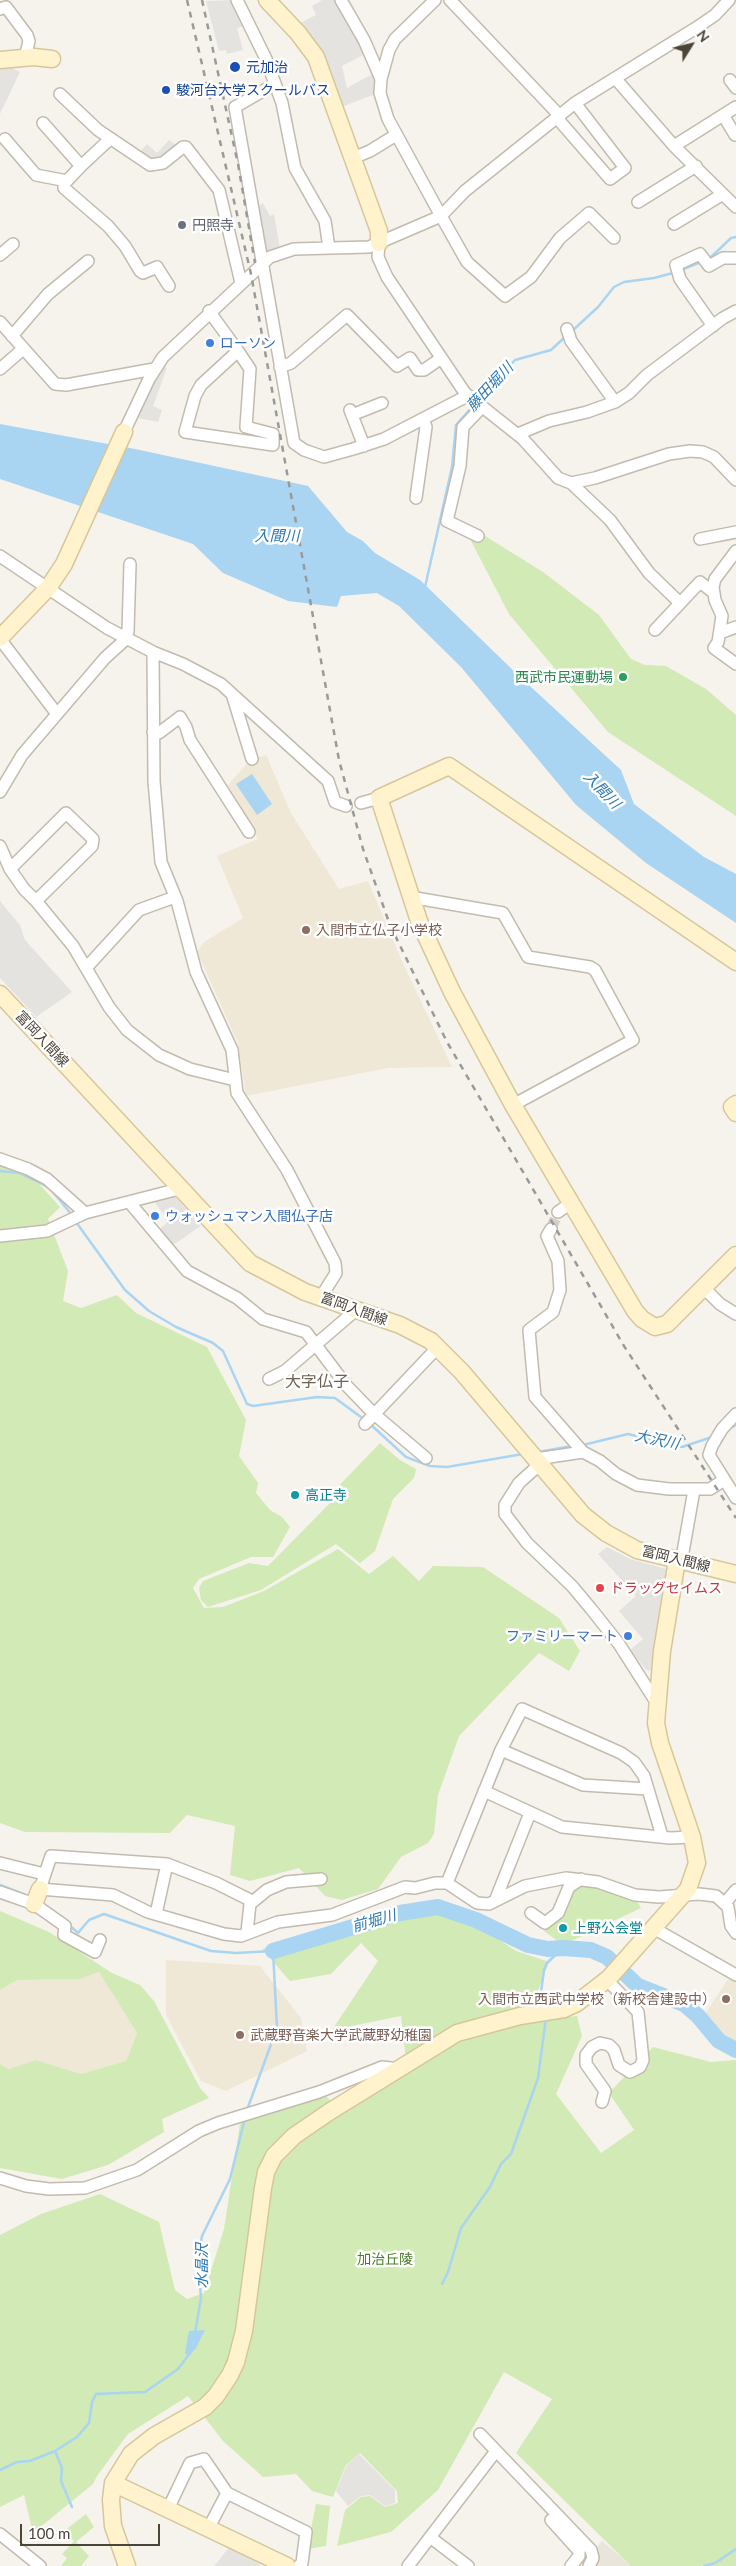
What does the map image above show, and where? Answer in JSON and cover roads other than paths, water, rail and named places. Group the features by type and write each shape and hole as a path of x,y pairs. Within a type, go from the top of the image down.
{"street":[{"path":"237,0 263,52 275,84 282,103 296,168 325,221 329,248"},
{"path":"267,0 312,51 379,231 378,257 387,277 440,359 475,402 518,434 558,478 571,483 610,520 649,572 680,603"},
{"path":"341,0 364,40 381,79"},
{"path":"435,0 395,39 389,50 381,79 380,93 388,119 467,262 505,296 532,277 560,238 589,213 614,238"},
{"path":"450,0 558,117 610,179 625,168 575,103"},
{"path":"57,714 0,639 48,588 64,564 154,369 176,343 270,257 294,249 369,247 441,216 465,192 575,103 696,28 715,15 729,0"},
{"path":"0,9 6,7 27,35 29,41 25,58"},
{"path":"0,60 25,58 52,59"},
{"path":"615,78 674,146 736,207"},
{"path":"275,84 235,107 294,443 304,450 324,457 384,439 423,419 475,402"},
{"path":"60,94 110,139 154,165 166,161 183,147 186,147 219,190 241,283"},
{"path":"674,146 736,107"},
{"path":"723,116 735,135"},
{"path":"43,123 81,166"},
{"path":"353,158 370,151 396,134"},
{"path":"5,139 36,175 67,181"},
{"path":"110,139 81,166 67,181 64,188 108,226 126,246 140,272 143,273 158,266 169,286"},
{"path":"638,202 696,166"},
{"path":"674,224 723,194"},
{"path":"0,255 13,244"},
{"path":"713,326 680,278 676,265 700,254 710,266 723,258 736,258 736,248"},
{"path":"12,336 48,294 88,261"},
{"path":"209,311 250,369 246,427 293,437"},
{"path":"518,434 549,421 587,412 615,402 629,393 647,375 713,326 736,312"},
{"path":"280,368 291,363 347,315 397,366 410,358 418,370 424,370 440,359"},
{"path":"0,322 55,384 66,385 154,369"},
{"path":"567,330 571,341 615,402"},
{"path":"0,369 23,349"},
{"path":"238,352 201,385 195,396 185,432 272,445 274,434"},
{"path":"475,402 463,427 460,466 447,520 478,536"},
{"path":"364,446 351,412 382,403"},
{"path":"416,498 426,427 423,419"},
{"path":"571,483 595,478 669,454 690,451 704,452 714,457 736,480"},
{"path":"700,539 736,532"},
{"path":"736,551 715,579 714,593 722,616 720,632 714,648 736,664"},
{"path":"0,556 126,639 183,664 232,693 328,781 335,802 346,806"},
{"path":"0,790 22,755 105,658 126,639 128,631 130,564"},
{"path":"655,630 700,582 714,593"},
{"path":"720,632 736,627"},
{"path":"153,652 154,781 161,862 175,897 196,972 232,1050 235,1080 242,1104 286,1170 335,1263 336,1273 322,1297"},
{"path":"232,693 252,759"},
{"path":"154,732 159,733 180,717 186,726 190,740 249,832"},
{"path":"361,803 379,798 449,766 736,962"},
{"path":"379,798 410,897 452,992 513,1105 564,1208 635,1311 648,1324 655,1327 667,1324 736,1255"},
{"path":"10,869 66,813 93,839 92,846 36,901"},
{"path":"0,846 10,869 24,889 73,946 109,1007 140,1043 159,1055 190,1069 235,1080"},
{"path":"86,968 140,910 175,897"},
{"path":"410,897 503,913 528,957 590,967 595,970 633,1040 513,1105"},
{"name":"富岡入間線","path":"0,994 250,1264 270,1275 322,1297 419,1333 438,1347 583,1516 606,1533 637,1550 736,1574"},
{"path":"736,1104 732,1107 736,1113"},
{"path":"0,1159 28,1168 46,1179 78,1217"},
{"path":"0,1236 47,1231 78,1217 179,1189"},
{"path":"130,1202 187,1271 229,1293 263,1319 306,1332 369,1419 426,1458"},
{"path":"551,1229 546,1236 558,1260 560,1290 553,1312 529,1330 534,1397 581,1448 616,1474 638,1485 694,1490 710,1489 724,1480"},
{"path":"705,1288 720,1304 736,1314"},
{"path":"269,1379 285,1371 356,1310"},
{"path":"369,1419 438,1347"},
{"path":"736,1414 722,1429 712,1446 710,1455 736,1498"},
{"path":"581,1448 534,1457 505,1505 505,1514 527,1544 572,1586 592,1610 618,1644 658,1705"},
{"path":"127,2566 113,2526 111,2500 113,2483 131,2454 154,2436 204,2407 216,2396 230,2375 236,2362 244,2331 263,2188 266,2172 274,2156 294,2136 457,2033 577,2003 608,1979 631,1955 683,1895 693,1878 697,1863 692,1837 660,1743 656,1723 662,1652 677,1560 683,1552 694,1490"},
{"path":"447,1883 501,1750 522,1709 621,1753 634,1762 644,1776 662,1836"},
{"path":"501,1750 583,1785 648,1789"},
{"path":"484,1791 562,1827 692,1837"},
{"path":"496,1901 530,1813"},
{"path":"38,1892 51,1856 167,1864 216,1883 252,1901"},
{"path":"0,1863 38,1892 65,1926 64,1935 95,1952 100,1940"},
{"path":"156,1914 167,1864"},
{"path":"0,1892 113,1895 156,1914 224,1934 241,1936 247,1932 278,1922 332,1915 405,1887 415,1888 435,1883 447,1883 477,1904 489,1904 507,1893 536,1882 566,1878 598,1882 635,1895 659,1897 698,1894 716,1896 725,1903 730,1912 731,1926 736,1933"},
{"path":"247,1932 252,1901 267,1890 286,1882 322,1879"},
{"path":"531,1913 545,1924 558,1913 569,1887 581,1879"},
{"path":"725,1903 736,1890"},
{"path":"655,1929 736,1975"},
{"path":"602,2102 605,2091 586,2064 586,2055 592,2047 600,2043 611,2047 619,2065 630,2072 640,2067 643,2060 638,2012 608,1979"},
{"path":"0,2178 26,2186 49,2189 85,2188 137,2170 198,2131 253,2111 319,2092 382,2067 399,2069"},
{"path":"480,2434 591,2550 593,2558 589,2566"},
{"path":"408,2566 496,2451"},
{"path":"168,2509 190,2463 204,2459 227,2493 306,2532 302,2564 299,2566"},
{"path":"113,2483 287,2566"},
{"path":"208,2529 227,2493"},
{"path":"551,2520 579,2551 579,2556 571,2566"},
{"path":"0,2534 26,2562 40,2566"},
{"path":"430,2537 468,2566"}],"water":[{"name":"入間川","path":"0,424 135,449 308,486 347,532 363,541 375,553 420,580 519,676 621,770 634,804 704,857 736,874 736,923 646,863 576,805 461,667 399,606 377,593 341,596 337,607 288,601 223,573 193,544 0,479"},
{"path":"252,774 272,804 257,815 236,784"},
{"path":"205,2330 196,2348 189,2356 185,2353 189,2331"}],"waterway":[{"name":"藤田堀川","path":"709,259 731,238 736,237"},
{"name":"藤田堀川","path":"681,270 701,262"},
{"name":"藤田堀川","path":"571,332 598,307 614,287 624,282 673,273"},
{"name":"藤田堀川","path":"479,399 515,360 551,350 565,337"},
{"name":"藤田堀川","path":"425,587 452,467 456,425 474,405"},
{"path":"0,1171 20,1173 48,1187"},
{"path":"53,1192 72,1215"},
{"path":"76,1222 125,1290 149,1311 176,1327 213,1343 223,1351 247,1404 253,1406 317,1397 335,1398 365,1420"},
{"path":"369,1423 406,1457 430,1466 447,1467 523,1454"},
{"name":"大沢川","path":"728,1429 736,1425"},
{"name":"大沢川","path":"583,1445 628,1434 682,1447 712,1437"},
{"path":"538,1452 572,1446"},
{"name":"前堀川","path":"0,1885 31,1897"},
{"name":"前堀川","path":"273,1951 400,1913 438,1907 476,1920 528,1945 548,1949 591,1950 607,1957 638,1986 684,2004 698,2016 719,2041 736,2050"},
{"name":"前堀川","path":"69,1925 78,1933 89,1920 104,1914 211,1951 236,1953 273,1951 277,2028 247,2110"},
{"path":"544,2005 541,1992 544,1970 547,1963 563,1948"},
{"path":"442,2284 448,2272 461,2228 490,2187 501,2164 511,2154 538,2078 546,2018"},
{"name":"水晶沢","path":"195,2333 201,2298 198,2261 202,2236 230,2179 245,2118"},
{"name":"水晶沢","path":"0,2470 17,2462 30,2461 55,2451 77,2437 89,2423 92,2402 96,2394 145,2392 178,2369 190,2353"},
{"path":"55,2451 62,2468 61,2481 72,2507"},
{"path":"704,2566 715,2563 736,2549"}],"tunnel":[{"path":"551,1229 558,1212"}],"railway":[{"path":"187,0 251,274 339,760 363,849 390,925 447,1042 624,1346 736,1518"},
{"path":"202,0 238,164 255,263"}],"place":[{"name":"元加治","path":"235,67"},
{"name":"駿河台大学スクールバス","path":"166,90"},
{"name":"円照寺","path":"182,225"},
{"name":"ローソン","path":"210,343"},
{"name":"西武市民運動場","path":"623,677"},
{"name":"入間市立仏子小学校","path":"306,930"},
{"name":"ウォッシュマン入間仏子店","path":"155,1216"},
{"name":"高正寺","path":"295,1495"},
{"name":"ドラッグセイムス","path":"600,1588"},
{"name":"ファミリーマート","path":"628,1636"},
{"name":"上野公会堂","path":"563,1928"},
{"name":"入間市立西武中学校（新校舎建設中）","path":"726,1999"},
{"name":"武蔵野音楽大学武蔵野幼稚園","path":"240,2035"}],"district":[{"name":"大字仏子","path":"317,1382"}],"park label":[{"name":"加治丘陵","path":"385,2259"}]}
